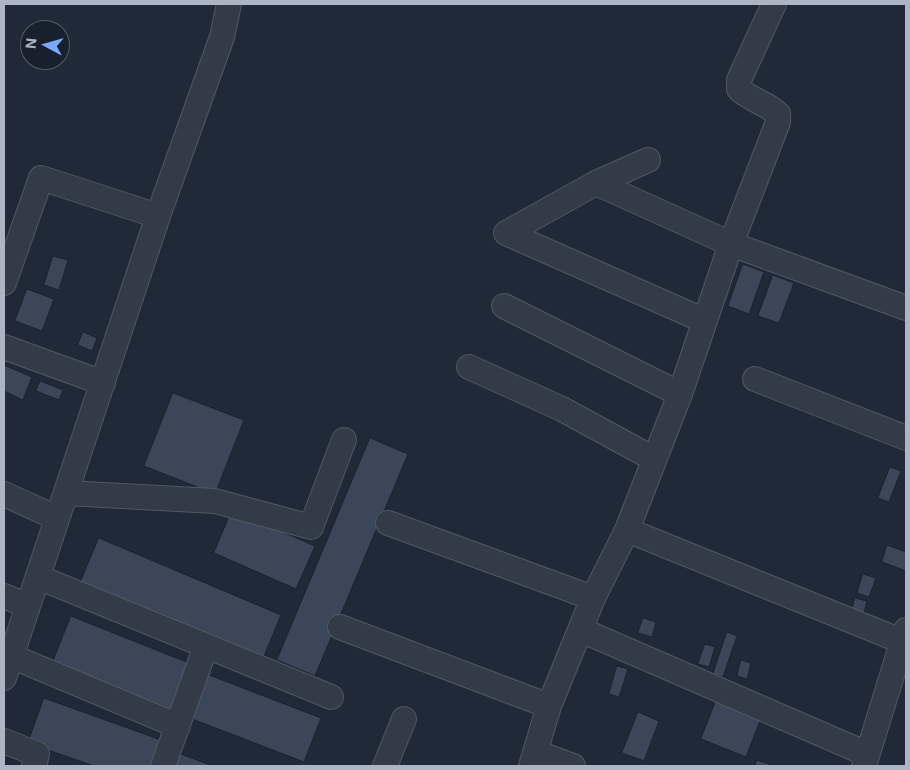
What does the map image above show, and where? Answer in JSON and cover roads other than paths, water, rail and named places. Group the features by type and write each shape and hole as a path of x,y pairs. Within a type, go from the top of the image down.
{"street":[{"path":"178,726 7,667 158,216 222,37 229,4"},
{"path":"573,766 533,759 549,706 593,598 627,530 680,394 731,244 778,122 778,114 774,110 744,94 739,89 739,80 774,4"},
{"path":"648,160 596,183 506,234 705,321"},
{"path":"4,283 41,178 158,216"},
{"path":"596,183 731,244 906,308"},
{"path":"504,306 680,394"},
{"path":"4,347 102,383"},
{"path":"469,367 562,409 654,459"},
{"path":"755,379 906,438"},
{"path":"66,493 215,501 311,527 344,440"},
{"path":"4,494 57,518"},
{"path":"388,523 593,598"},
{"path":"581,630 866,760 905,638 627,530"},
{"path":"38,577 331,698"},
{"path":"4,596 28,606"},
{"path":"340,627 549,706"},
{"path":"163,766 206,646"},
{"path":"385,766 404,719"},
{"path":"4,741 37,754 34,766"}]}
